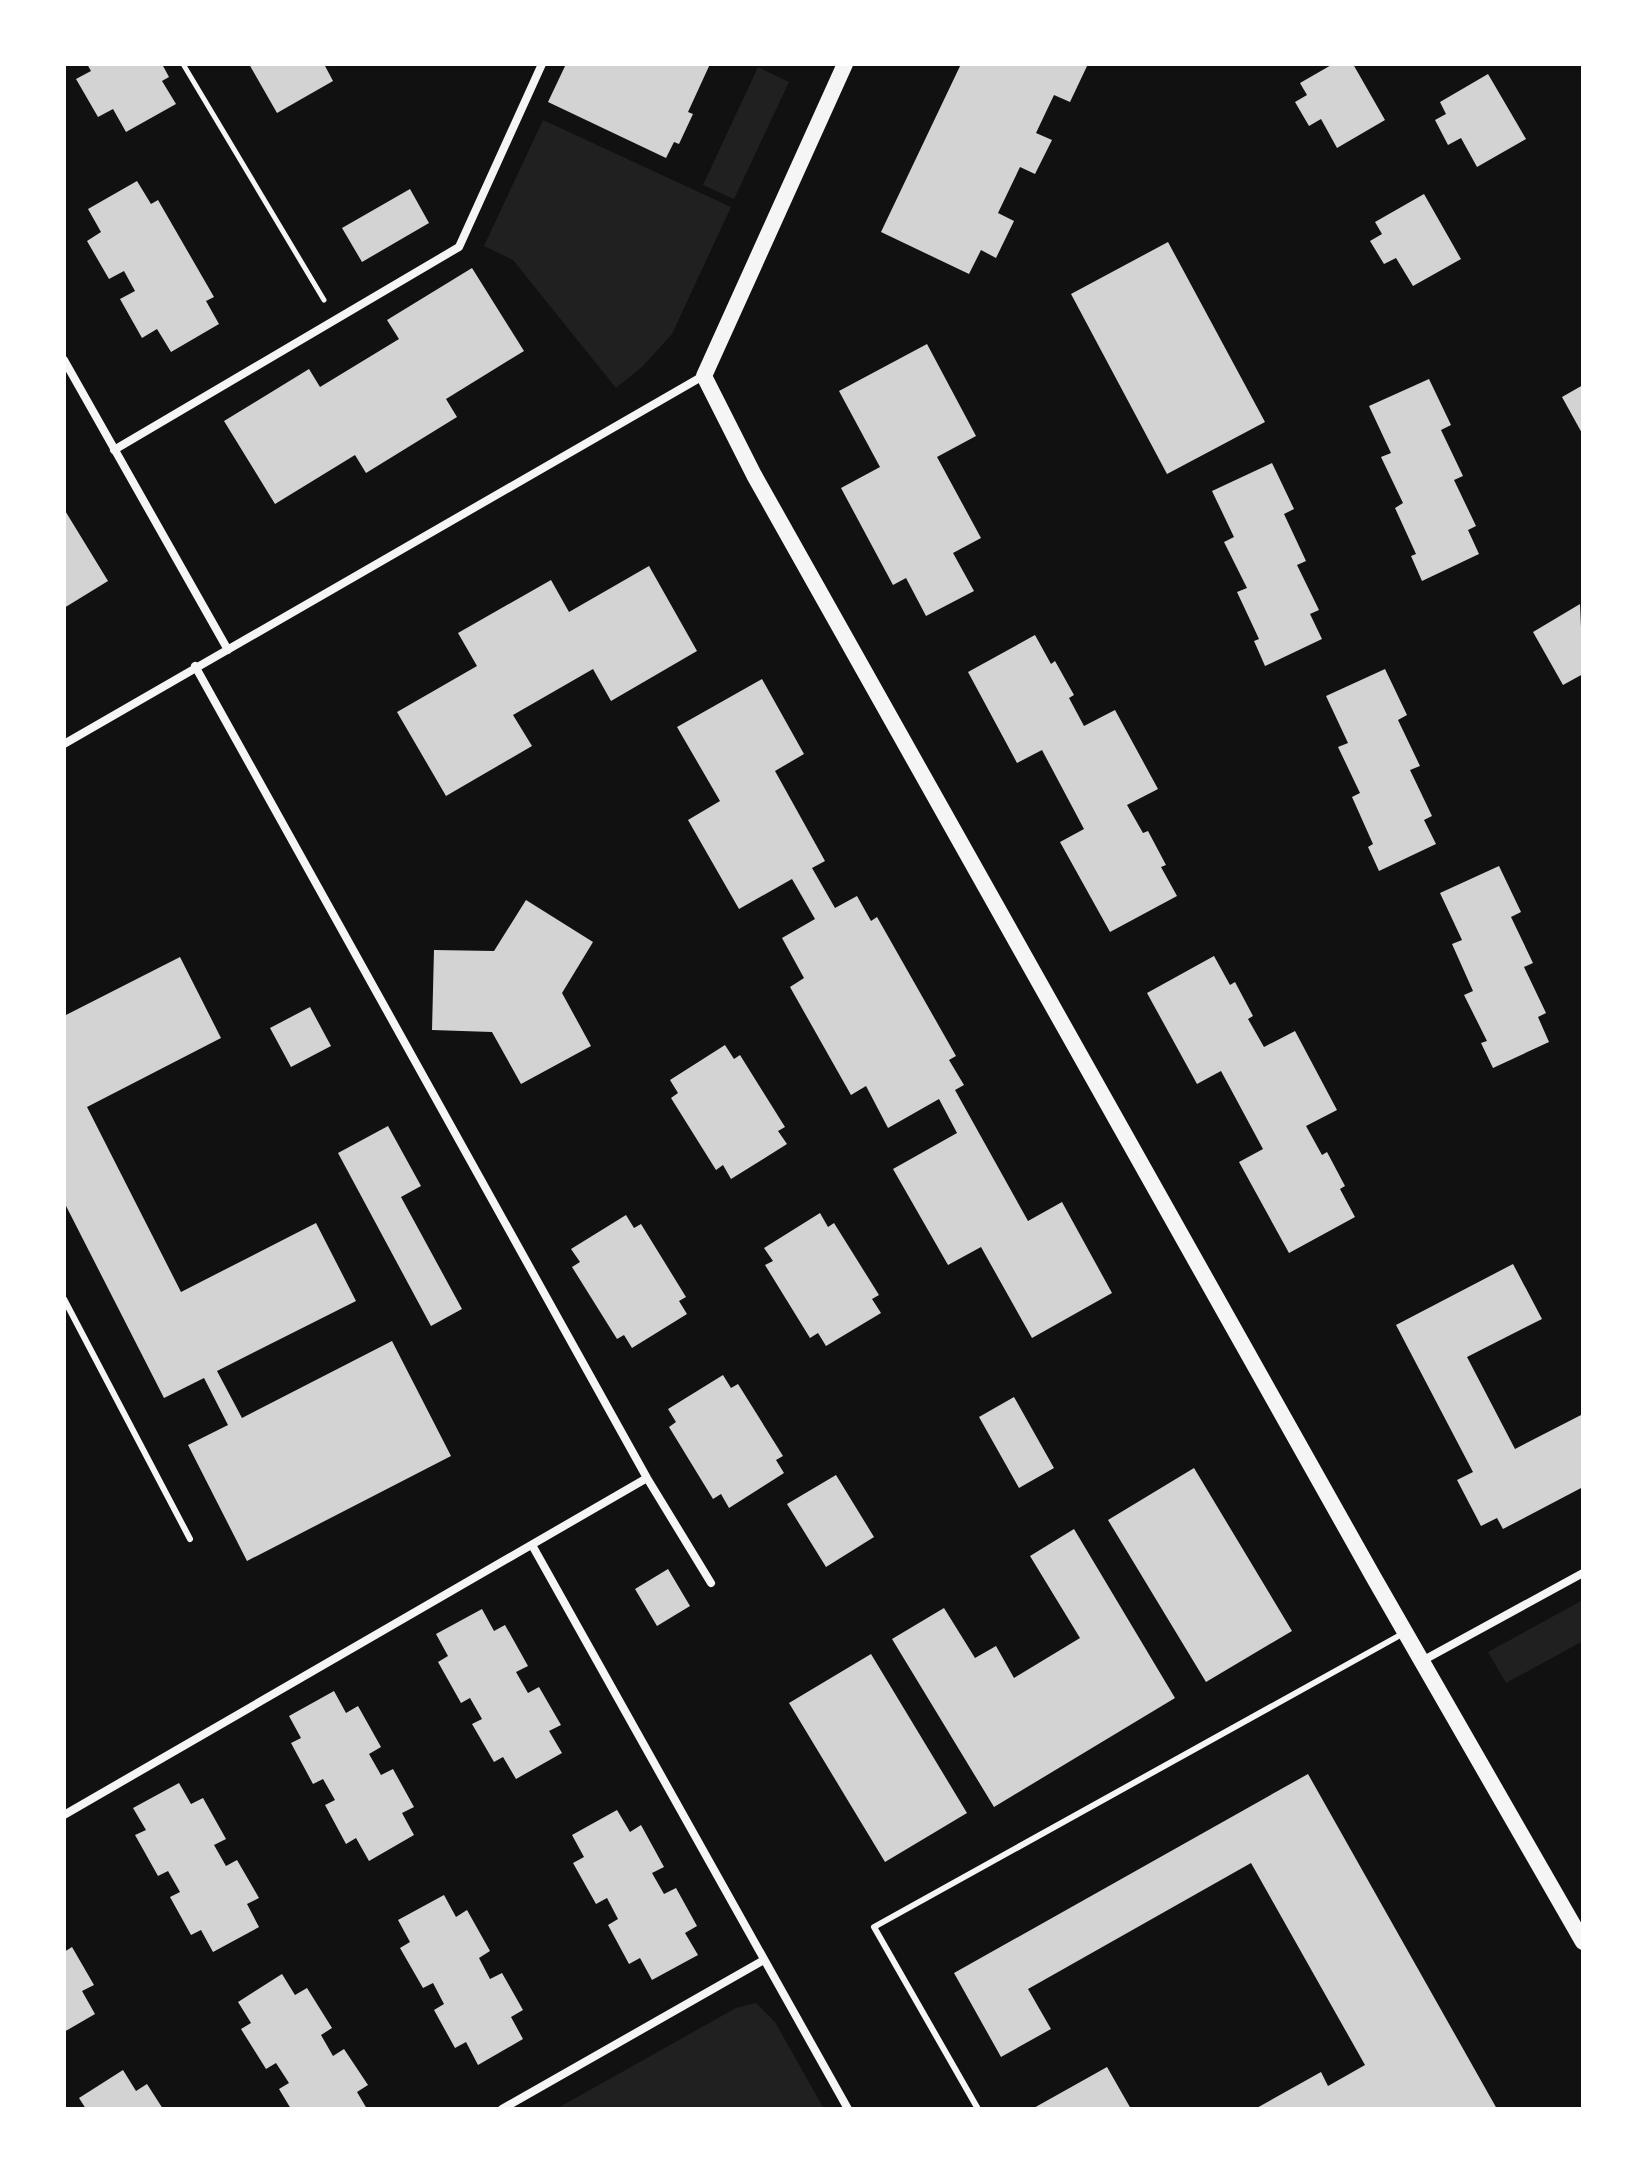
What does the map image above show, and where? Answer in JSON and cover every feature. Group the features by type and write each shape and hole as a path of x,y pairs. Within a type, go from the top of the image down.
{"main road":[{"path":"845,64 704,376 761,489 1421,1662 1583,1942"}],"street":[{"path":"114,450 459,247 542,64"},
{"path":"64,360 228,650"},
{"path":"64,744 704,376"},
{"path":"195,666 647,1478 711,1583"},
{"path":"64,1815 647,1478"},
{"path":"532,1545 848,2109"},
{"path":"1421,1662 1583,1573"},
{"path":"502,2109 764,1960"}],"lane":[{"path":"64,1299 190,1539"},
{"path":"978,2109 874,1927 1405,1632"}],"path":[{"path":"183,64 336,320"}],"shaded area":[{"path":"758,67 789,82 734,199 703,185"},
{"path":"543,120 731,207 672,334 643,366 616,388 513,260 484,246"},
{"path":"1583,1600 1583,1641 1506,1683 1488,1652"},
{"path":"756,2003 775,2022 824,2109 556,2109 736,2008"}],"building":[{"path":"87,64 162,64 169,77 162,81 176,104 126,132 113,109 98,117 76,79 91,71"},
{"path":"249,64 324,64 333,81 277,113"},
{"path":"566,64 710,64 688,112 693,114 679,144 674,142 666,158 548,102"},
{"path":"961,64 1088,64 1070,102 1054,95 1036,133 1052,140 1035,174 1020,167 998,213 1014,221 996,258 981,250 969,274 881,232"},
{"path":"1333,64 1353,64 1385,120 1337,148 1321,119 1309,126 1295,102 1307,95 1300,83"},
{"path":"1488,74 1526,139 1477,167 1461,138 1448,145 1435,120 1446,114 1440,102"},
{"path":"137,181 151,204 158,200 214,297 206,301 219,324 171,352 157,329 142,338 120,299 135,291 124,271 109,279 87,241 101,232 88,209"},
{"path":"410,189 429,223 362,262 342,228"},
{"path":"1424,194 1461,259 1413,286 1396,258 1384,264 1370,241 1382,234 1375,222"},
{"path":"1168,242 1265,422 1167,474 1071,294"},
{"path":"472,268 524,351 446,399 457,417 366,473 355,455 275,504 224,421 309,369 320,387 399,339 387,320"},
{"path":"927,344 976,436 937,457 981,538 953,553 974,591 926,616 906,578 893,585 841,488 880,467 839,391"},
{"path":"1429,379 1451,425 1441,430 1463,476 1454,480 1476,526 1468,530 1479,554 1422,581 1411,556 1416,554 1395,508 1403,503 1381,457 1391,453 1369,406"},
{"path":"1583,385 1583,435 1562,397"},
{"path":"1272,463 1294,509 1284,514 1306,561 1297,565 1319,610 1310,614 1322,639 1265,666 1254,641 1259,639 1237,592 1247,588 1224,542 1234,537 1212,491"},
{"path":"64,509 108,581 64,608"},
{"path":"649,566 697,651 611,701 593,669 513,715 532,746 446,796 397,712 477,666 458,633 551,580 569,612"},
{"path":"1580,604 1583,674 1563,685 1533,632"},
{"path":"1035,635 1051,664 1055,661 1074,695 1069,698 1084,726 1115,710 1158,789 1127,805 1143,833 1148,831 1166,865 1161,867 1177,896 1110,932 1060,842 1084,829 1042,750 1017,763 968,672"},
{"path":"1385,669 1407,715 1398,720 1420,766 1410,770 1432,816 1424,820 1436,844 1379,871 1368,847 1373,844 1352,797 1360,793 1338,747 1348,743 1326,696"},
{"path":"762,679 804,754 775,771 825,861 812,868 835,908 857,896 871,921 877,917 956,1056 949,1060 964,1085 955,1090 1028,1221 1062,1202 1112,1293 1032,1338 981,1247 948,1265 893,1169 957,1133 939,1099 888,1128 866,1086 851,1095 790,987 804,978 782,938 815,919 792,879 739,909 688,820 720,801 677,727"},
{"path":"1499,866 1521,912 1511,917 1533,963 1524,967 1546,1013 1538,1017 1549,1042 1493,1068 1481,1043 1487,1041 1464,995 1473,991 1452,944 1462,940 1440,893"},
{"path":"526,900 593,942 562,993 591,1046 521,1084 492,1032 432,1030 434,950 494,951"},
{"path":"1214,956 1230,985 1235,982 1253,1016 1248,1019 1264,1047 1295,1031 1337,1110 1306,1126 1322,1155 1327,1152 1345,1186 1340,1189 1355,1217 1289,1253 1239,1162 1263,1149 1221,1071 1197,1084 1147,993"},
{"path":"180,957 221,1038 87,1107 181,1292 316,1223 356,1301 217,1371 242,1418 392,1341 451,1456 247,1561 188,1445 228,1425 204,1378 164,1398 64,1202 64,1016"},
{"path":"310,1007 331,1046 291,1067 270,1028"},
{"path":"725,1045 734,1059 740,1055 785,1127 778,1131 787,1144 731,1179 723,1165 716,1170 671,1098 678,1093 670,1080"},
{"path":"388,1126 421,1186 401,1197 462,1309 431,1326 338,1153"},
{"path":"820,1213 828,1227 834,1223 879,1295 872,1299 881,1313 826,1346 818,1333 810,1338 765,1265 773,1261 764,1248"},
{"path":"626,1215 634,1228 641,1224 686,1297 679,1301 687,1314 632,1348 624,1335 617,1339 572,1267 580,1262 571,1249"},
{"path":"1513,1264 1542,1319 1467,1357 1515,1449 1583,1414 1583,1487 1503,1529 1497,1518 1481,1526 1457,1480 1473,1472 1396,1325"},
{"path":"723,1375 731,1388 738,1384 783,1456 776,1460 784,1473 729,1508 721,1494 713,1499 669,1427 676,1422 668,1409"},
{"path":"1014,1397 1054,1468 1019,1488 979,1417"},
{"path":"1194,1468 1292,1631 1206,1682 1108,1520"},
{"path":"836,1475 874,1537 826,1567 787,1504"},
{"path":"1074,1529 1175,1698 994,1807 892,1639 944,1608 975,1658 996,1646 1014,1678 1080,1638 1030,1556"},
{"path":"668,1569 690,1606 657,1626 635,1589"},
{"path":"482,1609 494,1631 505,1625 528,1666 516,1672 528,1693 539,1687 561,1725 549,1731 562,1753 516,1779 503,1757 494,1762 472,1724 482,1719 470,1698 461,1703 438,1662 448,1656 436,1634"},
{"path":"871,1654 967,1813 885,1862 789,1703"},
{"path":"334,1691 346,1713 358,1706 381,1747 369,1754 381,1775 393,1769 414,1807 402,1813 414,1835 369,1861 356,1838 346,1844 325,1805 335,1800 323,1779 313,1784 291,1743 301,1738 289,1716"},
{"path":"1308,1774 1497,2109 1255,2109 1321,2072 1328,2086 1365,2065 1251,1863 1028,1989 1051,2029 1001,2057 954,1973"},
{"path":"179,1783 191,1804 203,1798 226,1839 214,1845 226,1866 237,1860 259,1898 247,1904 259,1927 213,1952 201,1930 191,1935 170,1897 180,1892 168,1871 158,1876 135,1835 146,1830 133,1808"},
{"path":"617,1810 630,1832 641,1825 664,1867 652,1873 664,1894 676,1888 697,1926 685,1933 698,1955 652,1980 640,1958 629,1964 608,1925 618,1919 607,1898 596,1904 573,1863 584,1857 572,1835"},
{"path":"444,1895 456,1917 467,1910 490,1951 479,1958 490,1979 502,1973 523,2010 511,2017 523,2039 478,2065 466,2042 455,2048 434,2010 444,2004 433,1983 423,1988 400,1948 410,1942 398,1920"},
{"path":"72,1947 94,1985 82,1991 95,2014 64,2032 64,1952"},
{"path":"282,1974 295,1995 307,1988 332,2028 321,2035 333,2056 344,2049 368,2085 357,2092 367,2109 291,2109 279,2089 289,2083 276,2063 266,2069 241,2029 251,2023 238,2002"},
{"path":"1107,2067 1131,2109 1032,2109"},
{"path":"123,2070 136,2091 147,2084 163,2109 86,2109 79,2098"}]}
